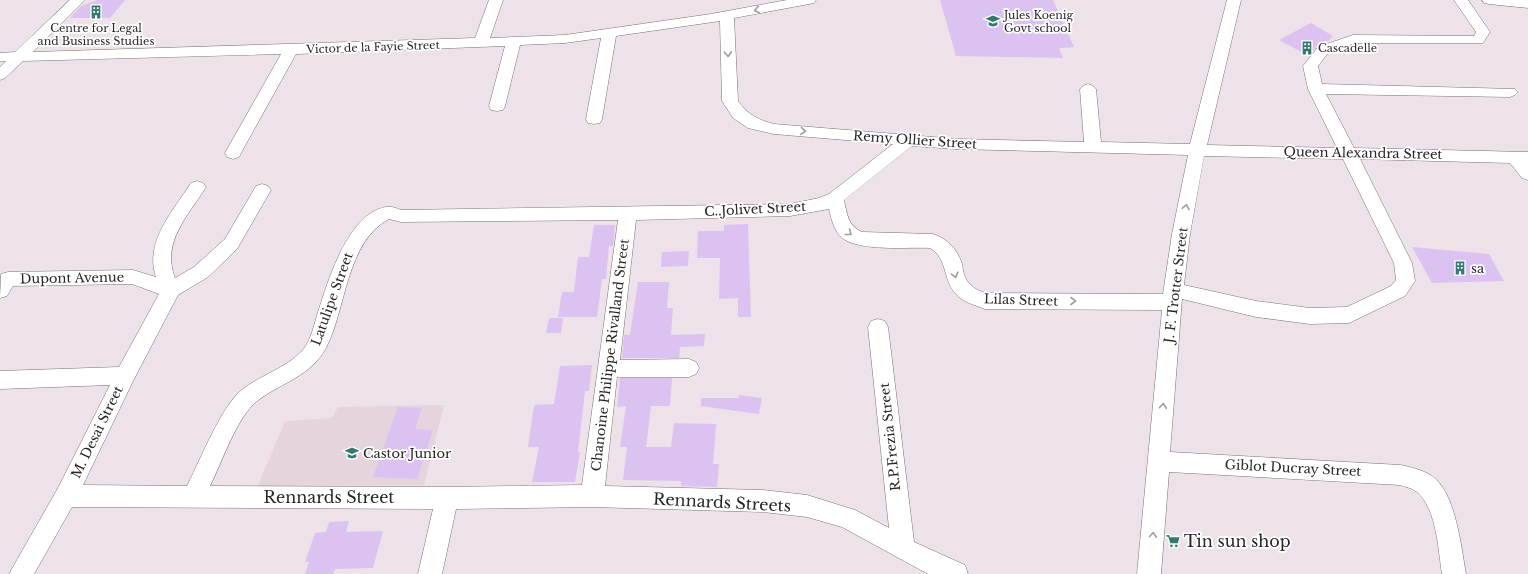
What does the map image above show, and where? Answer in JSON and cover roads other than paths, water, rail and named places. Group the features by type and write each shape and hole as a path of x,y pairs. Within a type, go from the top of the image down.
{"street":[{"path":"0,76 78,0"},
{"path":"481,43 496,0"},
{"name":"Victor de la Fayie Street","path":"0,57 481,43 565,39 609,34 809,0"},
{"name":"J. F. Trotter Street","path":"1150,574 1158,461 1173,296 1181,234 1197,150 1234,0"},
{"path":"1346,153 1316,89 1310,66 1323,50 1353,39 1478,40 1483,32 1461,0"},
{"path":"1489,0 1528,4"},
{"name":"Remy Ollier Street","path":"726,15 730,101 739,114 754,124 774,129 957,144 1197,150"},
{"path":"594,118 609,34"},
{"path":"498,106 514,41"},
{"path":"233,153 291,49"},
{"path":"1088,89 1093,147"},
{"path":"1316,89 1510,92"},
{"name":"C..Jolivet Street","path":"386,213 401,216 628,214 790,210 823,204 835,198 909,140"},
{"name":"Queen Alexandra Street","path":"1197,150 1521,157"},
{"name":"Lilas Street","path":"835,198 842,227 853,237 861,239 933,241 941,244 947,249 958,284 964,292 974,298 985,301 1173,296 1310,316 1349,315 1398,290 1406,281 1403,263 1346,153"},
{"path":"1521,157 1528,174"},
{"path":"197,187 171,228 161,253 163,276 171,290 201,272 231,244 262,190"},
{"name":"Latulipe Street","path":"194,496 237,408 250,395 297,367 309,357 318,344 352,247 363,230 375,218 386,213"},
{"name":"Chanoine Philippe Rivalland Street","path":"592,496 628,214"},
{"name":"Dupont Avenue","path":"0,291 8,279 133,277 171,290"},
{"name":"M. Desai Street","path":"21,574 66,496 125,376 171,290"},
{"name":"R.P.Frezia Street","path":"878,327 903,548"},
{"path":"608,369 689,368"},
{"path":"0,380 125,376"},
{"name":"Giblot Ducray Street","path":"1158,461 1400,474 1426,485 1436,497 1442,512 1454,574"},
{"name":"Rennards Street","path":"66,496 447,498 592,496"},
{"name":"Rennards Streets","path":"592,496 763,501 807,506 847,518 924,560 956,574"},
{"path":"430,574 447,498"}],"place":[{"name":"Centre for Legal and Business Studies","path":"96,12"},
{"name":"Jules Koenig Govt school","path":"993,21"},
{"name":"Cascadelle","path":"1307,48"},
{"name":"sa","path":"1460,268"},
{"name":"Castor Junior","path":"352,453"},
{"name":"Tin sun shop","path":"1173,541"}]}
